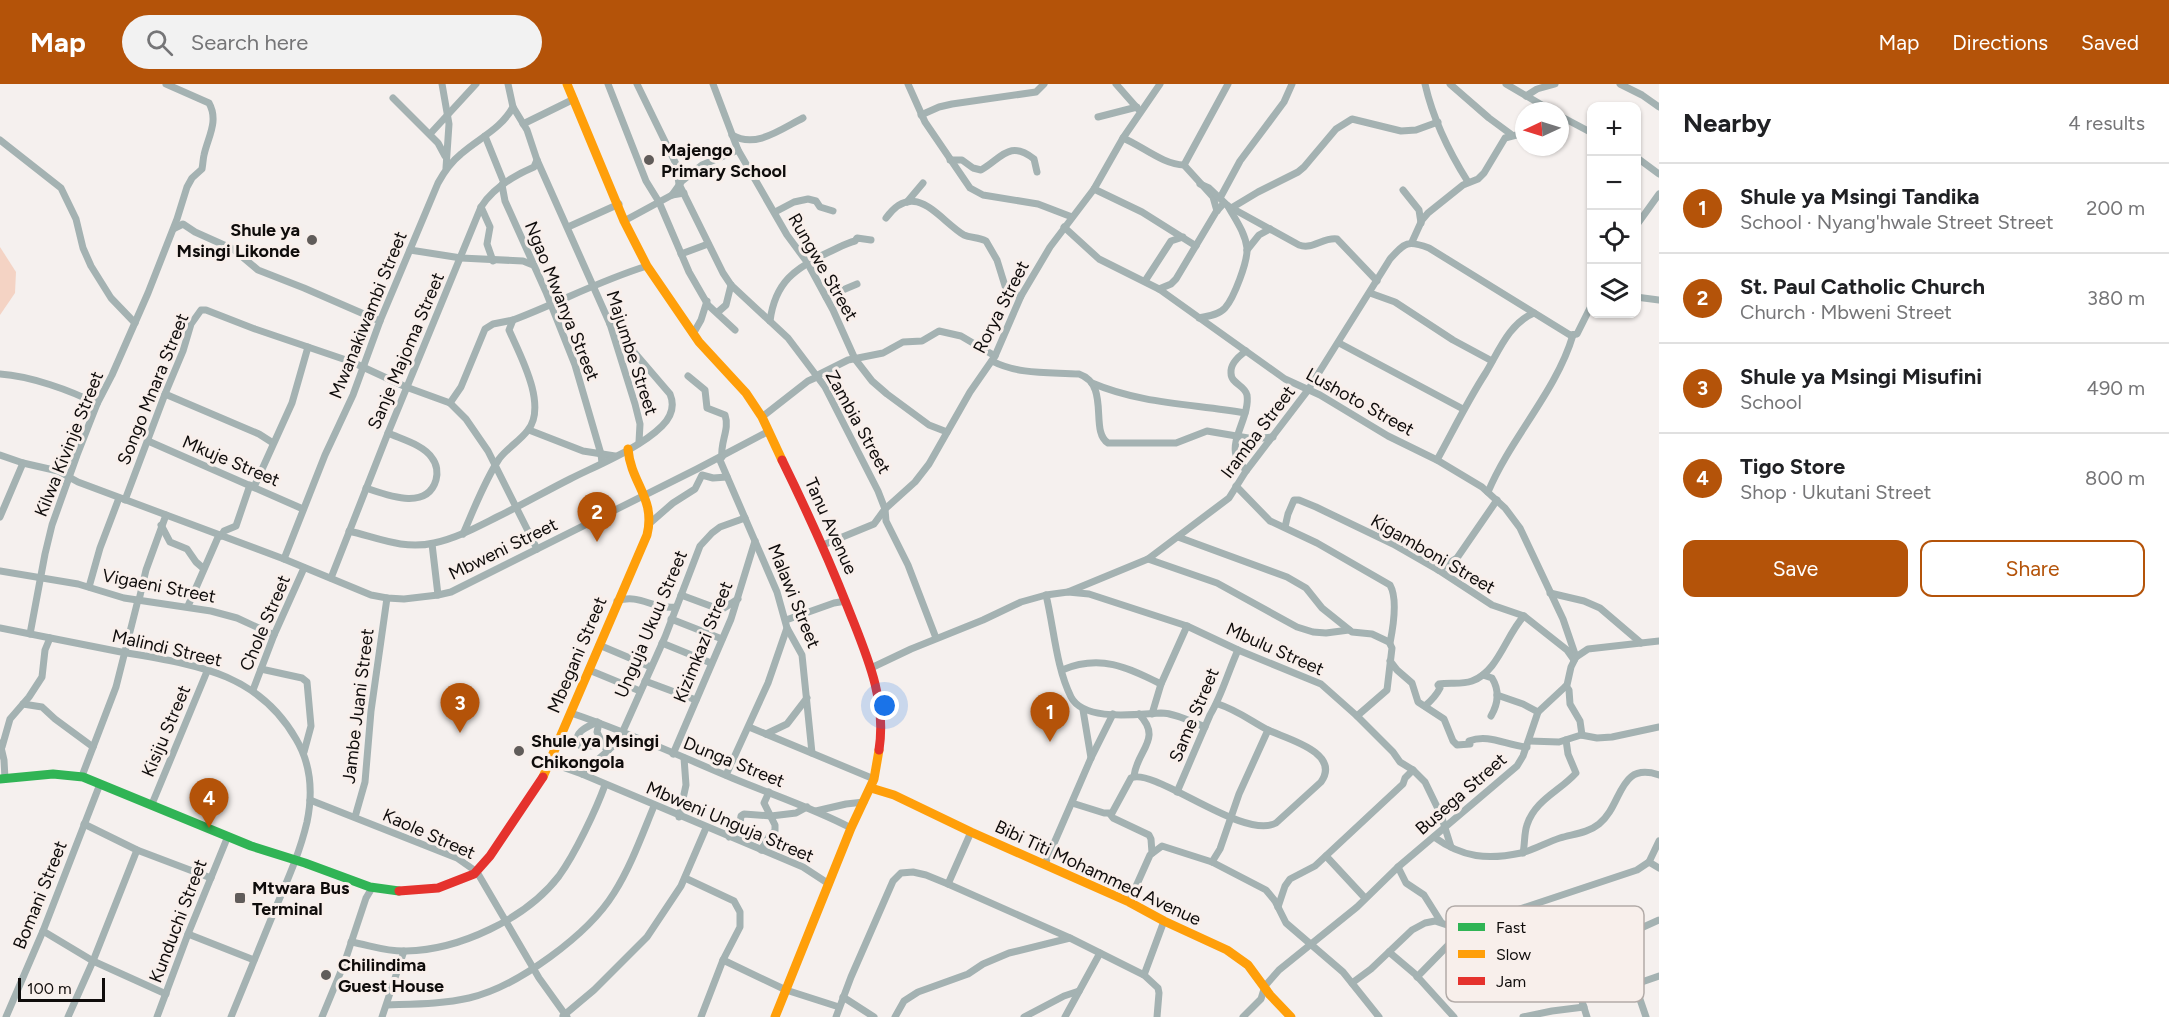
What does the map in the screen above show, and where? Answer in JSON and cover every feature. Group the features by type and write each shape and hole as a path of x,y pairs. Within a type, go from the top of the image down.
{"street":[{"name":"Kilwa Kivinje Street","path":"30,634 52,525 97,404 135,323 173,230 187,187 192,178 202,169 204,153 212,129 213,112 206,100 166,84"},
{"path":"442,84 449,129 446,168"},
{"path":"430,134 476,84"},
{"name":"Majumbe Street","path":"349,531 395,544 432,544 463,534 517,508 639,442 640,424 631,387 610,324 568,226 538,166 523,124 513,107 508,84"},
{"name":"Tanu Avenue","path":"567,84 624,220 647,266 693,334 746,393 762,417 823,545 871,668 879,697 880,742 872,784 851,828 775,1017"},
{"path":"608,84 646,180 659,201 681,254 711,308 735,330"},
{"name":"Zambia Street","path":"637,84 676,164 684,193 708,244 731,285 788,338 817,376 837,410 876,486 885,509 886,521 908,565 936,638"},
{"name":"Rungwe Street","path":"713,84 738,150 787,235 807,262 855,359 878,387 930,425 947,432"},
{"path":"908,84 921,115 967,185 978,193 993,198 1038,204 1072,217"},
{"path":"921,115 952,104 1036,92 1041,90 1044,84"},
{"path":"1116,84 1139,110"},
{"name":"Rorya Street","path":"823,545 876,522 885,509 915,482 929,464 970,392 994,358 1022,296 1050,247 1094,189 1139,110 1160,84"},
{"path":"1184,165 1228,84"},
{"path":"1226,203 1240,161 1284,102 1292,84"},
{"path":"1425,84 1452,155 1468,182"},
{"path":"1450,84 1512,135"},
{"path":"1506,84 1536,102"},
{"path":"1526,96 1537,89 1554,84"},
{"path":"1620,84 1659,107"},
{"path":"393,98 439,144 446,157"},
{"path":"523,124 574,99"},
{"name":"Mwanakiwambi Street","path":"284,559 303,509 353,395 380,321 446,168 507,118 513,107"},
{"path":"1098,117 1139,110"},
{"path":"732,135 741,140 755,140 803,118"},
{"path":"1159,290 1176,279 1217,211 1226,203 1258,192 1298,172 1323,142 1346,121 1357,119 1389,130 1401,131 1416,130 1438,123"},
{"path":"1569,121 1587,130"},
{"path":"1515,134 1505,138 1500,144 1484,173 1478,179 1468,182 1428,213 1412,242 1434,251 1534,314 1573,335"},
{"name":"Ngao Mwanya Street","path":"485,136 503,184 505,201 551,306 580,380 602,463"},
{"path":"1123,138 1163,159 1184,165 1213,197 1217,211"},
{"path":"0,140 61,188 76,219 82,248 91,266 111,298 135,323"},
{"path":"672,195 680,184 705,163 710,163 738,150"},
{"path":"950,160 962,160 972,168 981,170 1001,154 1011,151 1026,153 1034,159 1037,172"},
{"path":"1641,161 1659,174"},
{"name":"Sanje Majoma Street","path":"331,578 406,387 481,207 488,196 503,184 538,166"},
{"path":"886,218 896,207 907,202 923,183"},
{"path":"1200,184 1209,188 1226,203 1304,247 1326,239 1337,239 1377,281"},
{"path":"1094,189 1142,212 1196,246"},
{"path":"1403,190 1419,210 1421,223"},
{"path":"624,220 672,195 684,193"},
{"path":"1641,219 1659,194"},
{"path":"775,212 794,202 808,199 816,201 820,207 833,211"},
{"path":"907,202 930,206 963,234 984,239 996,260 1006,289 1022,296"},
{"path":"1200,318 1214,315 1226,307 1245,270 1247,250 1241,226 1226,203"},
{"path":"568,226 619,204"},
{"path":"478,260 490,227 481,207"},
{"path":"181,208 181,224"},
{"path":"173,230 181,224"},
{"path":"181,224 225,244 258,270 380,321"},
{"name":"Lushoto Street","path":"1064,227 1099,259 1159,290 1285,379 1395,440 1437,460 1488,492 1521,528 1569,636 1575,658"},
{"path":"1247,250 1260,233 1270,229"},
{"path":"1144,281 1171,241 1183,237"},
{"path":"770,321 777,293 790,276 807,262 855,241 857,238 871,240"},
{"path":"487,240 494,261"},
{"name":"Iramba Street","path":"871,668 936,638 989,618 1020,602 1068,592 1148,559 1223,504 1296,403 1308,390 1400,248 1412,242"},
{"path":"681,254 708,244"},
{"path":"410,249 478,260 523,261 533,265"},
{"path":"450,403 460,387 485,329 493,324 513,320 551,306 618,275 647,266"},
{"path":"826,297 856,284"},
{"path":"718,312 726,305 731,285"},
{"path":"1370,293 1395,302 1461,345 1492,361"},
{"path":"1641,298 1659,300"},
{"path":"693,334 701,320 707,301"},
{"name":"Songo Mnara Street","path":"89,587 100,548 148,441 194,318 201,310 308,347"},
{"path":"1437,460 1462,409 1492,361 1522,319 1534,314"},
{"path":"1488,492 1518,437 1552,383 1573,335 1581,329 1587,315"},
{"path":"463,534 500,457 529,430 534,416 534,401 526,366 509,330 513,320"},
{"path":"610,324 670,394 673,401 669,418 662,426 639,442"},
{"path":"762,417 808,381 842,363 884,353 903,342 922,341 935,332 942,331 961,336 994,358 1003,367 1086,376 1092,383 1097,398 1102,437 1108,443 1176,443 1207,430 1254,439 1273,437"},
{"path":"1339,343 1462,409"},
{"path":"188,606 220,536 224,531 236,526 252,486 292,403 308,347 362,366 406,387 450,403 476,432 496,465 537,549"},
{"path":"1246,351 1238,358 1230,373 1232,379 1246,392 1245,413 1236,446 1236,456 1246,471"},
{"path":"0,374 28,379 81,396 97,404"},
{"name":"Malawi Street","path":"688,376 705,390 707,408 725,415 727,421 720,458 777,592 787,628 804,662 812,753"},
{"path":"1092,383 1120,394 1173,404 1245,413"},
{"path":"165,394 259,434 273,443"},
{"path":"529,430 573,447 615,456"},
{"name":"Mbweni Street","path":"0,455 58,471 69,478 284,559 354,589 387,598 451,592 720,458 769,431"},
{"path":"366,488 405,498 425,496 432,489 437,468 432,457 423,449 388,433"},
{"name":"Mkuje Street","path":"148,441 303,509"},
{"name":"Mbegani Street","path":"82,776 257,849 296,860 372,888 394,891 441,887 451,885 477,872 534,796 551,764 617,601 646,538 650,511 645,495 630,467 628,449"},
{"path":"0,517 23,463"},
{"path":"650,523 673,503 695,489 702,475 713,478 727,477"},
{"path":"1236,486 1263,516 1375,574 1393,590 1394,618 1387,690 1357,716"},
{"name":"Kigamboni Street","path":"1285,527 1293,501 1299,500 1393,544 1486,602 1524,616 1575,658"},
{"path":"1438,570 1458,558 1497,500"},
{"path":"50,638 45,650 42,677 10,719 1,745 2,779 58,775 82,776 105,718 126,652 146,570 166,515"},
{"name":"Unguja Ukuu Street","path":"582,774 623,731 662,644 704,540 720,527 745,518"},
{"path":"161,525 170,542 187,549 196,562 204,568"},
{"path":"1178,537 1300,583 1310,591 1322,608 1349,630 1356,634 1373,635 1390,644"},
{"name":"Kizimkazi Street","path":"673,754 738,599 755,540"},
{"path":"432,544 438,595"},
{"path":"1148,559 1217,583 1297,627 1326,633 1349,630"},
{"name":"Chole Street","path":"253,690 274,635 304,568"},
{"name":"Vigaeni Street","path":"0,571 89,587 117,596 188,606 237,618 274,635"},
{"name":"Mbulu Street","path":"1068,592 1089,594 1187,626 1321,684 1357,716 1400,762 1413,770 1427,785 1445,828 1450,848"},
{"path":"1551,593 1584,601 1600,608 1641,643"},
{"path":"681,595 716,608 724,608 738,599"},
{"path":"1046,595 1062,670 1070,696 1077,706 1089,712 1169,714 1205,728"},
{"path":"617,601 633,597 656,606 676,607"},
{"name":"Jambe Juani Street","path":"355,817 365,782 371,711 387,598"},
{"path":"786,620 846,601"},
{"path":"656,606 670,623 722,639"},
{"path":"1425,706 1432,701 1440,688 1438,685 1440,683 1465,682 1489,670 1524,616"},
{"path":"1152,714 1161,684 1187,626"},
{"name":"Malindi Street","path":"0,628 208,669 253,690 282,716 304,752 310,782 307,821 296,860 231,1017"},
{"path":"726,775 749,727 787,628"},
{"path":"1582,735 1580,721 1570,704 1569,690 1566,686 1575,658 1588,650 1659,641"},
{"path":"662,644 711,663"},
{"path":"599,645 651,667"},
{"name":"Same Street","path":"1177,792 1218,704 1226,676 1238,650"},
{"path":"1062,670 1077,664 1108,662 1161,684"},
{"path":"1390,662 1412,683 1417,699 1443,719 1454,741 1460,746 1470,744 1469,741 1484,738 1515,747 1566,741 1582,735 1596,738 1621,736 1659,727"},
{"name":"Kisiju Street","path":"152,804 208,669"},
{"path":"261,669 302,678 307,682 311,726 304,752"},
{"path":"589,670 640,691"},
{"path":"1483,675 1490,676 1494,681 1497,695 1491,717"},
{"path":"645,681 696,700"},
{"name":"Busega Street","path":"1243,1017 1261,999 1264,986 1279,970 1365,898 1475,799 1514,769 1528,744 1538,712 1566,686"},
{"path":"1497,695 1538,712"},
{"path":"766,735 787,724 807,698"},
{"path":"23,704 42,707 62,725 93,747"},
{"path":"1134,776 1151,780 1232,818 1260,826 1270,826 1324,777 1323,765 1314,752 1292,739 1268,730 1240,712 1218,704"},
{"path":"1083,710 1091,758"},
{"name":"Dunga Street","path":"571,713 623,731 673,754 807,807 851,828"},
{"path":"1045,864 1091,758 1113,714"},
{"path":"1110,814 1134,776 1135,768 1148,743 1150,735 1148,726 1139,714"},
{"path":"598,722 578,733 577,743 582,747 598,745 606,748"},
{"path":"598,722 596,731 606,748"},
{"path":"749,727 812,753 872,784"},
{"path":"1212,862 1220,849 1239,794 1268,730"},
{"path":"1523,853 1526,828 1531,817 1545,798 1576,773 1569,757 1566,741"},
{"path":"679,817 686,785 684,758"},
{"name":"Mbweni Unguja Street","path":"551,764 582,774 812,872 829,884"},
{"path":"1278,907 1288,882 1315,866 1402,784 1413,770"},
{"path":"1434,837 1450,848 1463,853 1492,858 1523,853 1598,825 1606,817 1625,783 1637,772 1646,771 1659,775"},
{"name":"Bomani Street","path":"6,1017 43,931 100,784"},
{"name":"Bibi Titi Mohammed Avenue","path":"872,784 971,832 1129,902 1236,956 1248,965 1291,1017"},
{"path":"351,942 404,951 443,947 460,943 505,920 534,901 560,874 572,856 605,785"},
{"path":"761,850 775,831 764,803 769,792"},
{"name":"Kaole Street","path":"310,800 457,858 477,872 533,969 565,1016"},
{"path":"816,811 864,802"},
{"path":"1072,803 1110,814 1113,818 1151,839 1152,853 1129,902"},
{"path":"387,1005 451,1001 477,996 533,969 582,931 611,898 630,862 654,806"},
{"path":"729,837 739,830 743,814 771,816 795,813 807,807"},
{"path":"84,824 137,849 211,879"},
{"path":"565,1016 641,945 685,878 706,828"},
{"path":"948,884 971,832"},
{"name":"Kunduchi Street","path":"157,1017 228,836"},
{"path":"1530,906 1623,876 1649,862 1659,841"},
{"path":"1152,853 1166,846 1212,862 1266,890 1272,895 1286,923 1326,956 1352,983 1378,1017"},
{"path":"68,1017 93,961 137,849"},
{"path":"1326,856 1365,898"},
{"path":"1649,862 1659,868"},
{"path":"1398,867 1406,884 1424,895 1441,922"},
{"path":"836,1017 896,876 900,873 913,872 948,884 1070,938 1144,975 1158,988 1157,1017"},
{"path":"685,878 734,901 741,918 740,927 723,960 701,1017"},
{"path":"322,1017 366,898 372,888"},
{"path":"1644,927 1659,920"},
{"path":"1144,975 1164,921"},
{"path":"1352,983 1371,969 1418,926 1425,922 1446,923"},
{"path":"43,931 93,961 166,994"},
{"path":"188,934 254,960"},
{"path":"896,1017 904,1001 918,992 968,974 983,964 1010,952 1070,938"},
{"path":"1417,977 1446,944"},
{"path":"382,1017 404,951"},
{"path":"1389,952 1417,977 1454,1017"},
{"path":"1065,1017 1100,953"},
{"path":"723,960 786,990 839,1007"},
{"path":"1644,981 1659,976"},
{"path":"1024,1017 1064,996 1080,991"},
{"path":"843,997 874,1017"},
{"path":"1582,1002 1587,1017"},
{"path":"1641,1002 1646,1017"},
{"path":"1523,1017 1584,1007"}],"shaded area":[{"path":"0,247 16,272 15,293 0,315"}],"traffic: fast":[{"path":"0,779 53,774 83,777 251,846 370,887 399,891"}],"traffic: slow":[{"path":"567,84 624,221 647,266 699,342 746,393 762,417 782,460"},
{"path":"543,777 647,535 649,522 646,501 630,461 628,449"},
{"path":"775,1017 851,828 874,779 879,750"},
{"path":"871,788 894,795 1129,902 1227,950 1248,965 1270,995 1291,1017"}],"traffic: jam":[{"path":"782,460 825,552 868,660 880,713 879,750"},
{"path":"399,891 438,888 474,874 490,856 543,777"}],"place":[{"name":"Majengo Primary School","path":"649,160"},
{"name":"Shule ya Msingi Likonde","path":"312,240"},
{"name":"St. Paul Catholic Church","path":"597,542"},
{"name":"Shule ya Msingi Misufini","path":"460,733"},
{"name":"Shule ya Msingi Tandika","path":"1050,742"},
{"name":"Shule ya Msingi Chikongola","path":"519,751"},
{"name":"Tigo Store","path":"209,828"},
{"name":"Mtwara Bus Terminal","path":"240,898"},
{"name":"Chilindima Guest House","path":"326,975"}]}
